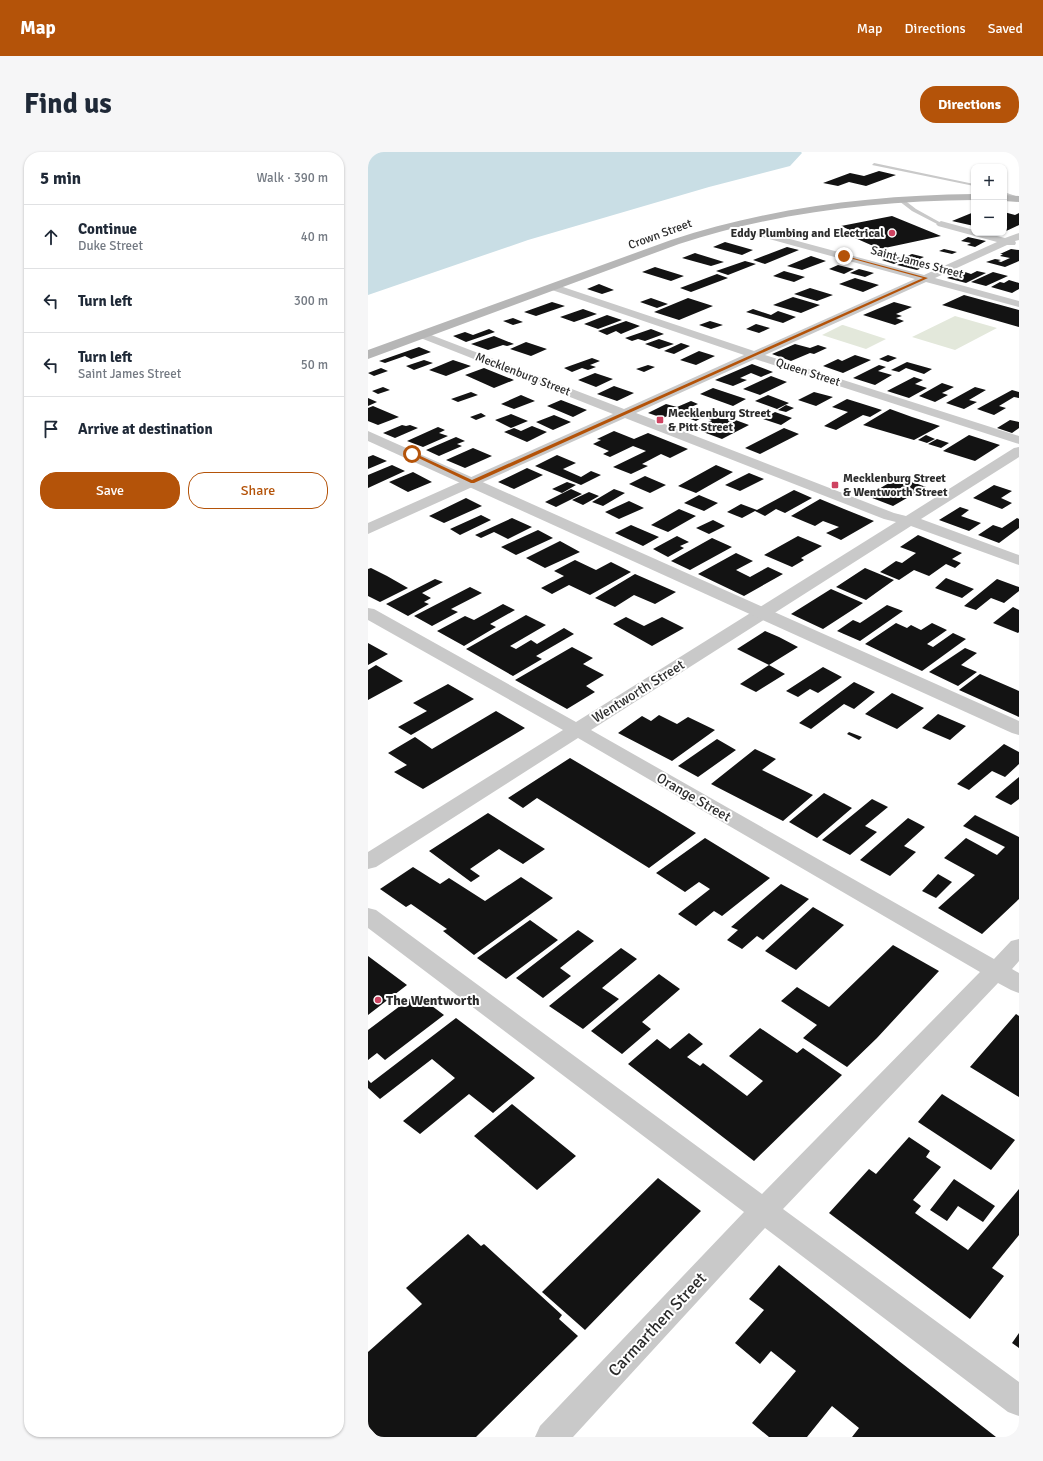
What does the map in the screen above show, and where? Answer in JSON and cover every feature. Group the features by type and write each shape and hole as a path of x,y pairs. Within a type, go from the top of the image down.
{"main road":[{"name":"Crown Street","path":"368,355 681,240 725,226 781,214 901,200 971,197"},
{"path":"1007,198 1018,198"}],"street":[{"path":"941,224 1019,245"},
{"name":"Saint James Street","path":"761,234 1019,304"},
{"path":"368,529 1019,236"},
{"name":"Queen Street","path":"553,287 754,355 1019,440"},
{"name":"Mecklenburg Street","path":"422,335 889,516 909,520"},
{"path":"368,434 1019,729"},
{"name":"Wentworth Street","path":"368,862 1019,451"},
{"path":"909,520 1019,560"},
{"name":"Orange Street","path":"368,613 577,730 1019,984"},
{"path":"368,916 1019,1401"},
{"name":"Carmarthen Street","path":"551,1437 763,1211 1019,947"}],"lane":[{"path":"874,164 971,184"},
{"path":"1007,194 1018,198"},
{"path":"901,200 914,210 941,224"}],"shaded area":[{"path":"955,316 997,328 955,350 912,337"},
{"path":"842,325 886,339 866,349 822,335"}],"water":[{"path":"368,152 802,153 790,166 709,187 528,240 368,295"}],"building":[{"path":"879,171 896,175 866,186 849,182 838,186 823,183 850,173 864,176"},
{"path":"971,213 971,225 952,221"},
{"path":"1007,213 1015,215 1019,213 1019,225 1007,231"},
{"name":"Eddy Plumbing and Electrical","path":"892,216 941,236 880,249 846,234 854,232 841,226"},
{"path":"968,237 986,241 975,247 967,245 971,243 961,241"},
{"path":"725,242 753,250 742,255 713,247"},
{"path":"787,247 799,250 765,264 753,260"},
{"path":"944,249 957,252 952,254 939,251"},
{"path":"1011,249 1019,250 1019,261 1005,267 986,262 995,259 1001,260 998,261 1001,262 1010,258 1000,256 1003,254 1000,254"},
{"path":"695,253 724,262 711,266 682,258"},
{"path":"912,254 924,257 915,261 929,265 917,270 897,265 911,259 905,257"},
{"path":"811,256 826,261 802,270 787,266"},
{"path":"892,256 905,259 894,264 882,260"},
{"path":"745,261 756,264 728,275 716,271"},
{"path":"838,265 854,269 844,274 829,269"},
{"path":"655,267 684,276 671,281 642,272"},
{"path":"859,269 874,273 865,277 850,273"},
{"path":"784,271 805,277 794,282 773,276"},
{"path":"962,271 971,274 977,271 986,273 966,283 947,278"},
{"path":"993,272 1008,276 986,286 971,282"},
{"path":"717,274 728,278 691,292 680,288"},
{"path":"855,278 879,285 863,292 839,284"},
{"path":"1009,280 1019,283 1019,289 1012,293 991,287 1000,282 1004,283"},
{"path":"599,284 614,290 602,294 587,289"},
{"path":"810,288 833,295 817,301 794,294"},
{"path":"964,295 1019,310 1019,327 942,305"},
{"path":"793,297 820,305 801,313 773,305"},
{"path":"651,298 668,304 657,308 640,302"},
{"path":"688,298 713,306 679,320 654,312"},
{"path":"552,302 565,306 536,316 524,312"},
{"path":"894,302 912,307 896,314 902,316 896,318 904,321 895,325 863,315"},
{"path":"583,309 597,314 574,322 560,317"},
{"path":"753,309 771,315 778,311 796,317 783,323 746,312"},
{"path":"607,315 622,320 598,329 584,324"},
{"path":"513,318 523,322 513,325 503,321"},
{"path":"626,321 640,326 621,334 616,331 607,335 598,331"},
{"path":"710,321 723,325 711,329 699,325"},
{"path":"756,324 770,328 759,333 746,329"},
{"path":"489,329 495,332 466,342 453,336 465,332 473,335"},
{"path":"651,329 664,334 645,341 638,339 632,341 625,338"},
{"path":"494,336 514,344 507,346 503,345 488,350 471,344"},
{"path":"659,339 674,344 659,349 645,344"},
{"path":"526,342 547,349 531,356 510,349"},
{"path":"681,343 690,346 674,354 664,351"},
{"path":"795,344 810,348 818,345 827,348 814,354 810,353 791,361 772,354"},
{"path":"419,347 431,352 411,359 405,356 385,363 379,361"},
{"path":"699,351 715,356 696,365 680,360"},
{"path":"855,355 871,360 843,373 823,366 838,359 842,361"},
{"path":"888,355 897,358 888,362 879,359"},
{"path":"592,358 600,361 590,365 596,367 588,370 582,368 572,372 564,368"},
{"path":"424,360 433,363 414,370 406,366"},
{"path":"453,360 471,366 446,376 429,370"},
{"path":"907,362 932,369 924,374 906,368 899,372 891,370"},
{"path":"752,364 773,372 761,377 751,373 740,378 747,380 733,386 715,380"},
{"path":"648,365 655,367 644,372 636,369"},
{"path":"879,365 886,367 878,371 892,375 875,385 853,378"},
{"path":"381,368 388,371 374,376 368,373"},
{"path":"484,368 514,380 494,388 465,375"},
{"path":"595,373 613,379 596,387 578,380"},
{"path":"771,376 787,382 760,395 743,389"},
{"path":"914,377 923,380 915,384 927,388 909,398 887,391"},
{"path":"942,383 954,387 942,393 948,395 935,402 919,396"},
{"path":"614,386 634,393 617,401 597,394"},
{"path":"383,387 390,390 378,394 372,391"},
{"path":"975,387 986,390 969,400 977,402 964,409 946,403"},
{"path":"713,388 746,399 733,406 700,394"},
{"path":"1012,390 1019,392 1019,398 1014,397 999,406 1006,408 994,415 977,409"},
{"path":"471,392 478,395 458,402 451,399"},
{"path":"814,392 833,397 816,406 798,400"},
{"path":"521,395 535,401 514,409 501,404"},
{"path":"768,395 789,403 777,409 755,401"},
{"path":"368,398 377,402 368,406"},
{"path":"847,399 882,410 870,417 863,415 836,430 824,426 848,412 832,407"},
{"path":"561,400 587,410 573,417 547,406"},
{"path":"691,401 698,404 691,407 718,417 722,415 749,425 722,439 695,429 712,420 703,417 696,421 674,413 663,418 648,413 666,404 677,407"},
{"path":"786,405 794,408 786,412 778,410"},
{"path":"373,406 399,417 378,425 368,421 368,408"},
{"path":"890,409 940,426 914,440 863,425"},
{"path":"775,412 792,418 781,425 763,419"},
{"path":"481,413 486,416 476,420 470,417"},
{"path":"511,414 528,421 511,428 495,420"},
{"path":"554,415 571,422 553,430 536,422"},
{"path":"1010,420 1019,422 1019,428 1012,433 997,428"},
{"path":"402,425 410,425 418,428 395,438 383,433"},
{"path":"532,426 547,432 527,442 504,432 514,428 521,431"},
{"path":"438,427 445,430 439,433 448,436 423,447 407,441"},
{"path":"784,428 799,434 760,454 745,448"},
{"path":"614,431 634,439 648,433 688,449 670,458 661,454 642,464 648,466 631,474 613,467 646,451 633,446 610,457 603,454 609,451 593,444 601,440 597,439"},
{"path":"926,435 935,439 927,443 918,440"},
{"path":"969,435 1000,445 975,461 943,451"},
{"path":"456,437 465,441 457,444 462,446 439,456 426,450"},
{"path":"937,439 949,443 941,448 928,444"},
{"path":"473,448 492,456 465,468 446,460"},
{"path":"373,455 387,461 368,469 368,457"},
{"path":"557,455 576,463 563,469 581,477 591,471 601,475 581,485 535,466"},
{"path":"392,465 405,471 368,488 368,475"},
{"path":"716,465 733,472 696,493 678,486"},
{"path":"527,468 543,475 514,489 498,482"},
{"path":"413,472 432,482 408,492 389,482"},
{"path":"749,473 764,479 740,491 725,485"},
{"path":"645,476 666,485 650,493 629,484"},
{"path":"899,477 926,487 893,506 867,496"},
{"path":"567,482 576,485 562,493 552,489"},
{"path":"994,485 1012,491 1001,498 1012,503 1002,509 973,498"},
{"path":"571,489 582,494 556,507 545,502"},
{"path":"614,489 625,493 603,506 592,502"},
{"path":"794,490 812,498 785,513 776,509 765,516 755,511 742,518 727,512 741,504 757,510"},
{"path":"589,492 599,496 583,505 572,500"},
{"path":"699,495 718,503 704,511 684,503"},
{"path":"466,498 482,506 444,523 429,516"},
{"path":"820,499 874,521 841,540 826,533 839,527 823,521 815,526 791,516"},
{"path":"629,501 644,508 619,519 605,512"},
{"path":"960,507 969,510 961,516 981,523 969,531 939,520"},
{"path":"679,509 696,516 668,532 651,525"},
{"path":"481,515 491,520 460,535 450,529"},
{"path":"512,518 532,527 508,539 494,532 481,538 475,535"},
{"path":"1017,518 1019,519 1019,528 999,543 978,535 993,525 1002,528"},
{"path":"713,520 725,526 709,534 696,528"},
{"path":"631,525 659,537 643,546 615,533"},
{"path":"538,530 553,538 516,555 501,547"},
{"path":"918,535 962,553 952,559 961,563 955,568 946,564 929,576 914,570 899,580 880,572 896,561 902,563 916,553 900,547"},
{"path":"677,536 689,542 680,546 684,548 668,557 653,549"},
{"path":"798,536 822,546 801,558 804,560 792,567 764,555"},
{"path":"712,538 732,547 690,570 671,561"},
{"path":"560,541 580,552 545,568 526,558"},
{"path":"736,553 753,561 736,570 750,577 768,567 783,574 744,596 698,574"},
{"path":"575,560 596,570 611,562 631,572 590,595 569,585 552,594 541,588 564,576 554,571"},
{"path":"371,568 408,588 380,602 368,596 368,569"},
{"path":"865,568 894,580 866,600 836,587"},
{"path":"635,574 676,592 655,604 634,595 615,607 595,598"},
{"path":"946,578 974,589 962,598 935,588"},
{"path":"435,579 443,582 422,593 431,598 424,602 429,604 408,616 386,604"},
{"path":"997,579 1019,587 1019,591 1004,603 991,598 976,610 964,606"},
{"path":"470,587 482,593 451,609 458,612 432,626 414,616"},
{"path":"831,589 863,603 823,629 791,614"},
{"path":"503,604 515,610 490,624 496,627 464,646 437,631 465,616 474,620"},
{"path":"887,605 903,611 860,641 837,631 853,620 860,623"},
{"path":"1013,607 1019,610 1018,633 993,623"},
{"path":"526,615 546,625 510,646 516,649 531,640 537,644 564,628 574,634 536,656 542,659 513,676 466,649"},
{"path":"626,617 644,626 662,617 684,628 652,646 613,624"},
{"path":"896,623 907,628 911,625 921,630 932,623 947,630 927,644 933,647 953,633 966,639 922,671 865,644"},
{"path":"765,631 798,647 769,665 737,649"},
{"path":"368,643 388,654 368,665"},
{"path":"572,647 593,658 583,664 604,675 586,686 595,692 567,709 515,680"},
{"path":"965,648 977,653 961,665 977,672 958,686 929,672"},
{"path":"376,665 403,681 368,700 368,670"},
{"path":"769,665 785,674 756,692 740,684"},
{"path":"823,667 842,677 818,693 810,689 798,697 786,691"},
{"path":"980,674 1019,691 1019,717 959,690"},
{"path":"854,682 875,692 854,709 844,704 811,729 799,723"},
{"path":"448,684 474,699 411,735 398,727 427,711 413,703"},
{"path":"892,693 924,708 897,729 865,714"},
{"path":"496,711 525,728 423,789 394,772 407,765 388,753 415,737 432,749"},
{"path":"938,714 966,726 950,740 922,728"},
{"path":"659,715 677,724 688,717 715,730 672,761 618,733 642,716 651,721"},
{"path":"849,732 862,737 859,740 847,734"},
{"path":"717,739 736,750 698,777 678,766"},
{"path":"1004,744 1019,752 1019,764 1005,777 992,771 969,790 957,784"},
{"path":"755,749 776,759 762,770 813,795 783,821 711,784"},
{"path":"570,758 696,833 649,868 537,798 523,808 508,798"},
{"path":"1019,777 1019,799 1011,805 995,797"},
{"path":"824,793 852,808 817,838 789,822"},
{"path":"872,799 888,807 865,826 877,832 850,855 822,840"},
{"path":"488,813 545,849 523,864 499,849 470,869 480,876 471,882 429,851"},
{"path":"975,815 1019,837 1019,899 982,934 938,908 975,875 944,858 966,838 997,855 1005,847 963,826"},
{"path":"908,818 925,827 904,846 916,852 890,876 860,860"},
{"path":"705,838 770,878 722,916 714,911 696,926 678,914 710,889 699,882 685,892 656,873"},
{"path":"413,867 440,884 449,878 485,901 521,877 553,898 474,955 443,931 447,929 411,904 406,907 380,889"},
{"path":"938,874 952,882 936,898 922,891"},
{"path":"781,884 809,899 763,940 757,936 742,949 727,940 738,930 731,927"},
{"path":"813,907 844,925 796,970 765,951"},
{"path":"530,920 558,940 506,979 477,958"},
{"path":"578,930 594,941 560,968 571,976 543,998 516,978"},
{"path":"893,945 939,971 877,1038 847,1067 803,1038 817,1025 781,1001 797,987 829,1007"},
{"path":"621,948 637,959 602,988 619,999 583,1029 549,1006"},
{"name":"The Wentworth","path":"368,956 407,985 368,1015"},
{"path":"659,974 680,989 642,1022 651,1029 622,1054 591,1031"},
{"path":"416,994 444,1015 385,1060 377,1053 368,1060 368,1030"},
{"path":"1016,1014 1019,1016 1019,1097 970,1067"},
{"path":"456,1018 535,1078 493,1113 469,1094 420,1134 403,1121 455,1078 432,1059 380,1099 368,1088 368,1080 371,1083"},
{"path":"760,1028 797,1053 803,1048 842,1075 754,1161 628,1064 657,1039 670,1049 689,1033 703,1044 687,1057 700,1066 703,1063 747,1096 763,1081 729,1056"},
{"path":"942,1094 1015,1140 991,1170 918,1122"},
{"path":"512,1104 576,1156 537,1190 474,1136"},
{"path":"909,1137 930,1151 926,1157 941,1167 913,1200 921,1206 915,1213 968,1250 1019,1189 1019,1235 992,1268 1004,1276 970,1319 829,1213 869,1169 876,1174"},
{"path":"658,1178 701,1211 585,1330 542,1292"},
{"path":"954,1179 995,1206 983,1222 958,1206 947,1221 930,1210"},
{"path":"468,1234 481,1246 484,1244 562,1315 559,1319 578,1336 476,1437 378,1437 368,1426 368,1352 422,1304 406,1288"},
{"path":"779,1265 996,1437 852,1437 859,1428 832,1406 807,1437 769,1437 752,1423 796,1371 771,1351 760,1364 735,1343 764,1310 749,1299"},
{"path":"1019,1333 1019,1348 1012,1343"}],"place":[{"name":"Eddy Plumbing and Electrical","path":"892,233"},
{"name":"Mecklenburg Street & Pitt Street","path":"660,420"},
{"name":"Mecklenburg Street & Wentworth Street","path":"835,485"},
{"name":"The Wentworth","path":"378,1000"}],"route":[{"path":"412,454 472,482 927,278 844,256"}]}
